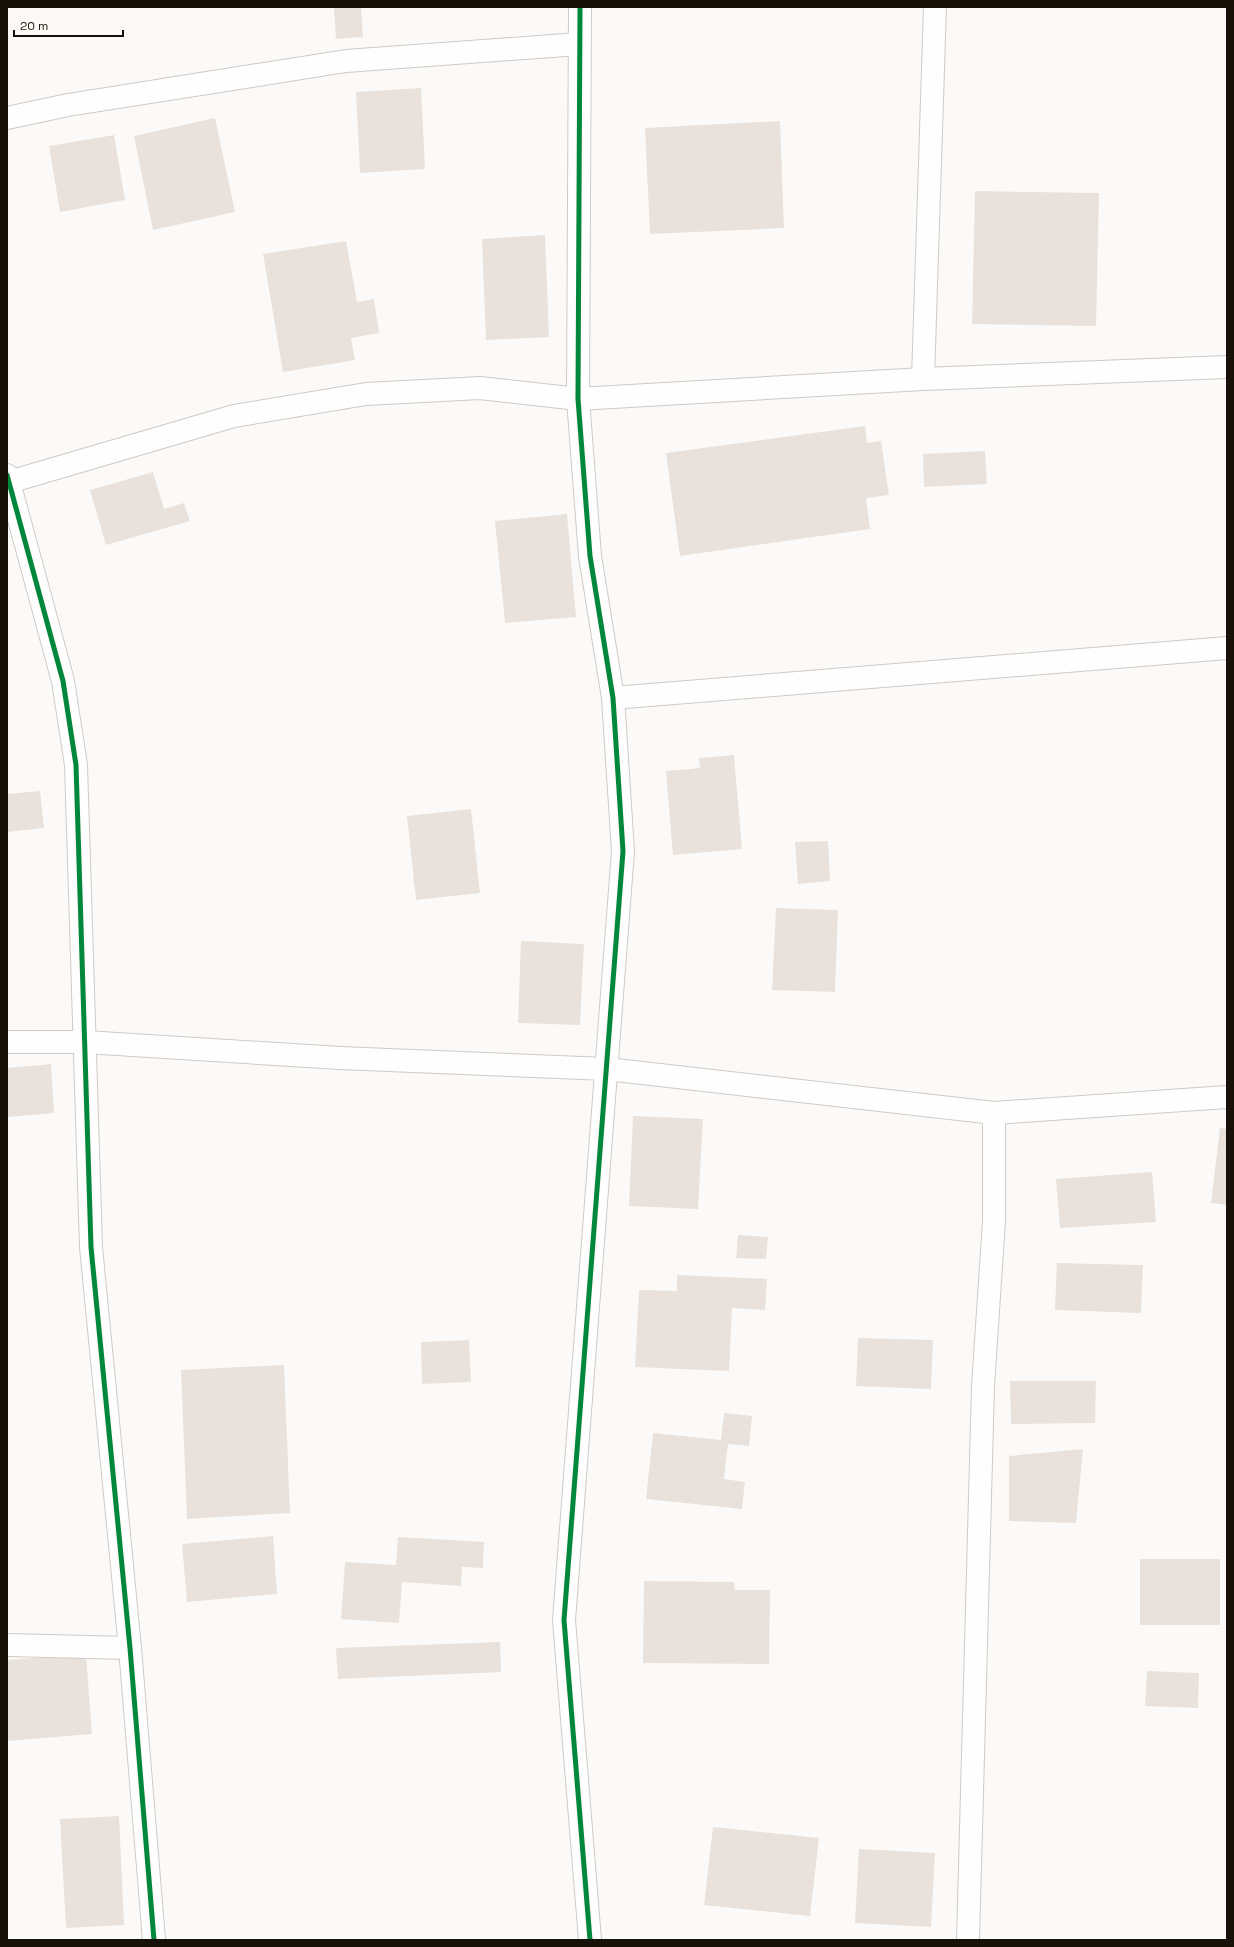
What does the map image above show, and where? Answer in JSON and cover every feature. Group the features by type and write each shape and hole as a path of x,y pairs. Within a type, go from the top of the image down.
{"street":[{"path":"580,7 578,399 590,556 613,698 623,851 564,1620 590,1940"},
{"path":"923,379 935,7"},
{"path":"7,118 68,105 346,60 579,44"},
{"path":"154,1940 130,1648 91,1247 76,765 63,681 8,478 234,416 366,394 480,388 578,399 923,379 1227,367"},
{"path":"613,698 1227,648"},
{"path":"7,1042 84,1042 340,1058 607,1069 994,1113 1227,1098"},
{"path":"968,1940 983,1386 994,1221 994,1113"},
{"path":"7,1645 130,1648"}],"building":[{"path":"334,7 361,7 363,37 336,39"},
{"path":"421,88 425,169 360,173 356,92"},
{"path":"215,118 235,212 153,230 134,136"},
{"path":"780,121 784,228 650,234 645,128"},
{"path":"114,135 125,200 60,212 49,146"},
{"path":"975,191 1099,193 1096,326 972,324"},
{"path":"545,235 549,337 486,340 482,239"},
{"path":"346,241 357,302 374,299 379,333 351,338 355,360 283,372 263,254"},
{"path":"865,426 867,443 881,441 889,495 866,498 870,529 680,556 666,453"},
{"path":"985,451 987,484 924,487 923,454"},
{"path":"153,472 164,509 184,503 190,521 106,545 90,490"},
{"path":"567,514 576,617 505,623 495,521"},
{"path":"734,755 742,849 673,855 666,771 700,768 699,758"},
{"path":"40,791 44,828 7,832 7,794"},
{"path":"471,809 480,893 416,900 407,816"},
{"path":"828,841 830,881 798,884 795,842"},
{"path":"776,908 838,910 835,992 772,990"},
{"path":"521,941 584,944 580,1025 518,1023"},
{"path":"51,1064 54,1113 7,1117 7,1068"},
{"path":"633,1116 703,1119 698,1209 629,1206"},
{"path":"1220,1128 1227,1129 1227,1205 1211,1203"},
{"path":"1152,1172 1156,1222 1060,1228 1056,1179"},
{"path":"738,1235 768,1237 766,1259 736,1258"},
{"path":"1057,1263 1143,1265 1141,1313 1055,1310"},
{"path":"677,1275 767,1279 765,1310 732,1308 729,1371 635,1367 639,1290 677,1291"},
{"path":"858,1338 933,1340 931,1389 856,1386"},
{"path":"469,1340 471,1382 422,1384 421,1342"},
{"path":"284,1365 290,1513 187,1519 181,1370"},
{"path":"1010,1381 1096,1381 1095,1423 1011,1424"},
{"path":"724,1413 752,1416 749,1446 728,1444 724,1479 745,1482 742,1509 646,1499 653,1433 721,1440"},
{"path":"1083,1449 1076,1523 1009,1521 1009,1456"},
{"path":"273,1536 277,1594 187,1602 182,1544"},
{"path":"398,1537 484,1542 483,1568 462,1567 461,1586 402,1582 399,1623 341,1619 345,1562 396,1565"},
{"path":"1140,1559 1220,1559 1220,1625 1140,1625"},
{"path":"644,1581 734,1582 735,1590 770,1590 769,1664 643,1663"},
{"path":"500,1642 501,1672 338,1679 336,1648"},
{"path":"86,1654 92,1734 7,1741 7,1660"},
{"path":"1147,1671 1199,1673 1198,1708 1145,1706"},
{"path":"119,1816 124,1925 66,1928 60,1819"},
{"path":"713,1827 819,1838 810,1916 704,1905"},
{"path":"859,1849 935,1853 931,1927 855,1923"}],"cycle path":[{"path":"580,7 578,399 590,556 613,698 623,851 564,1620 590,1940"},
{"path":"7,475 63,681 76,765 91,1247 130,1648 154,1940"}]}
